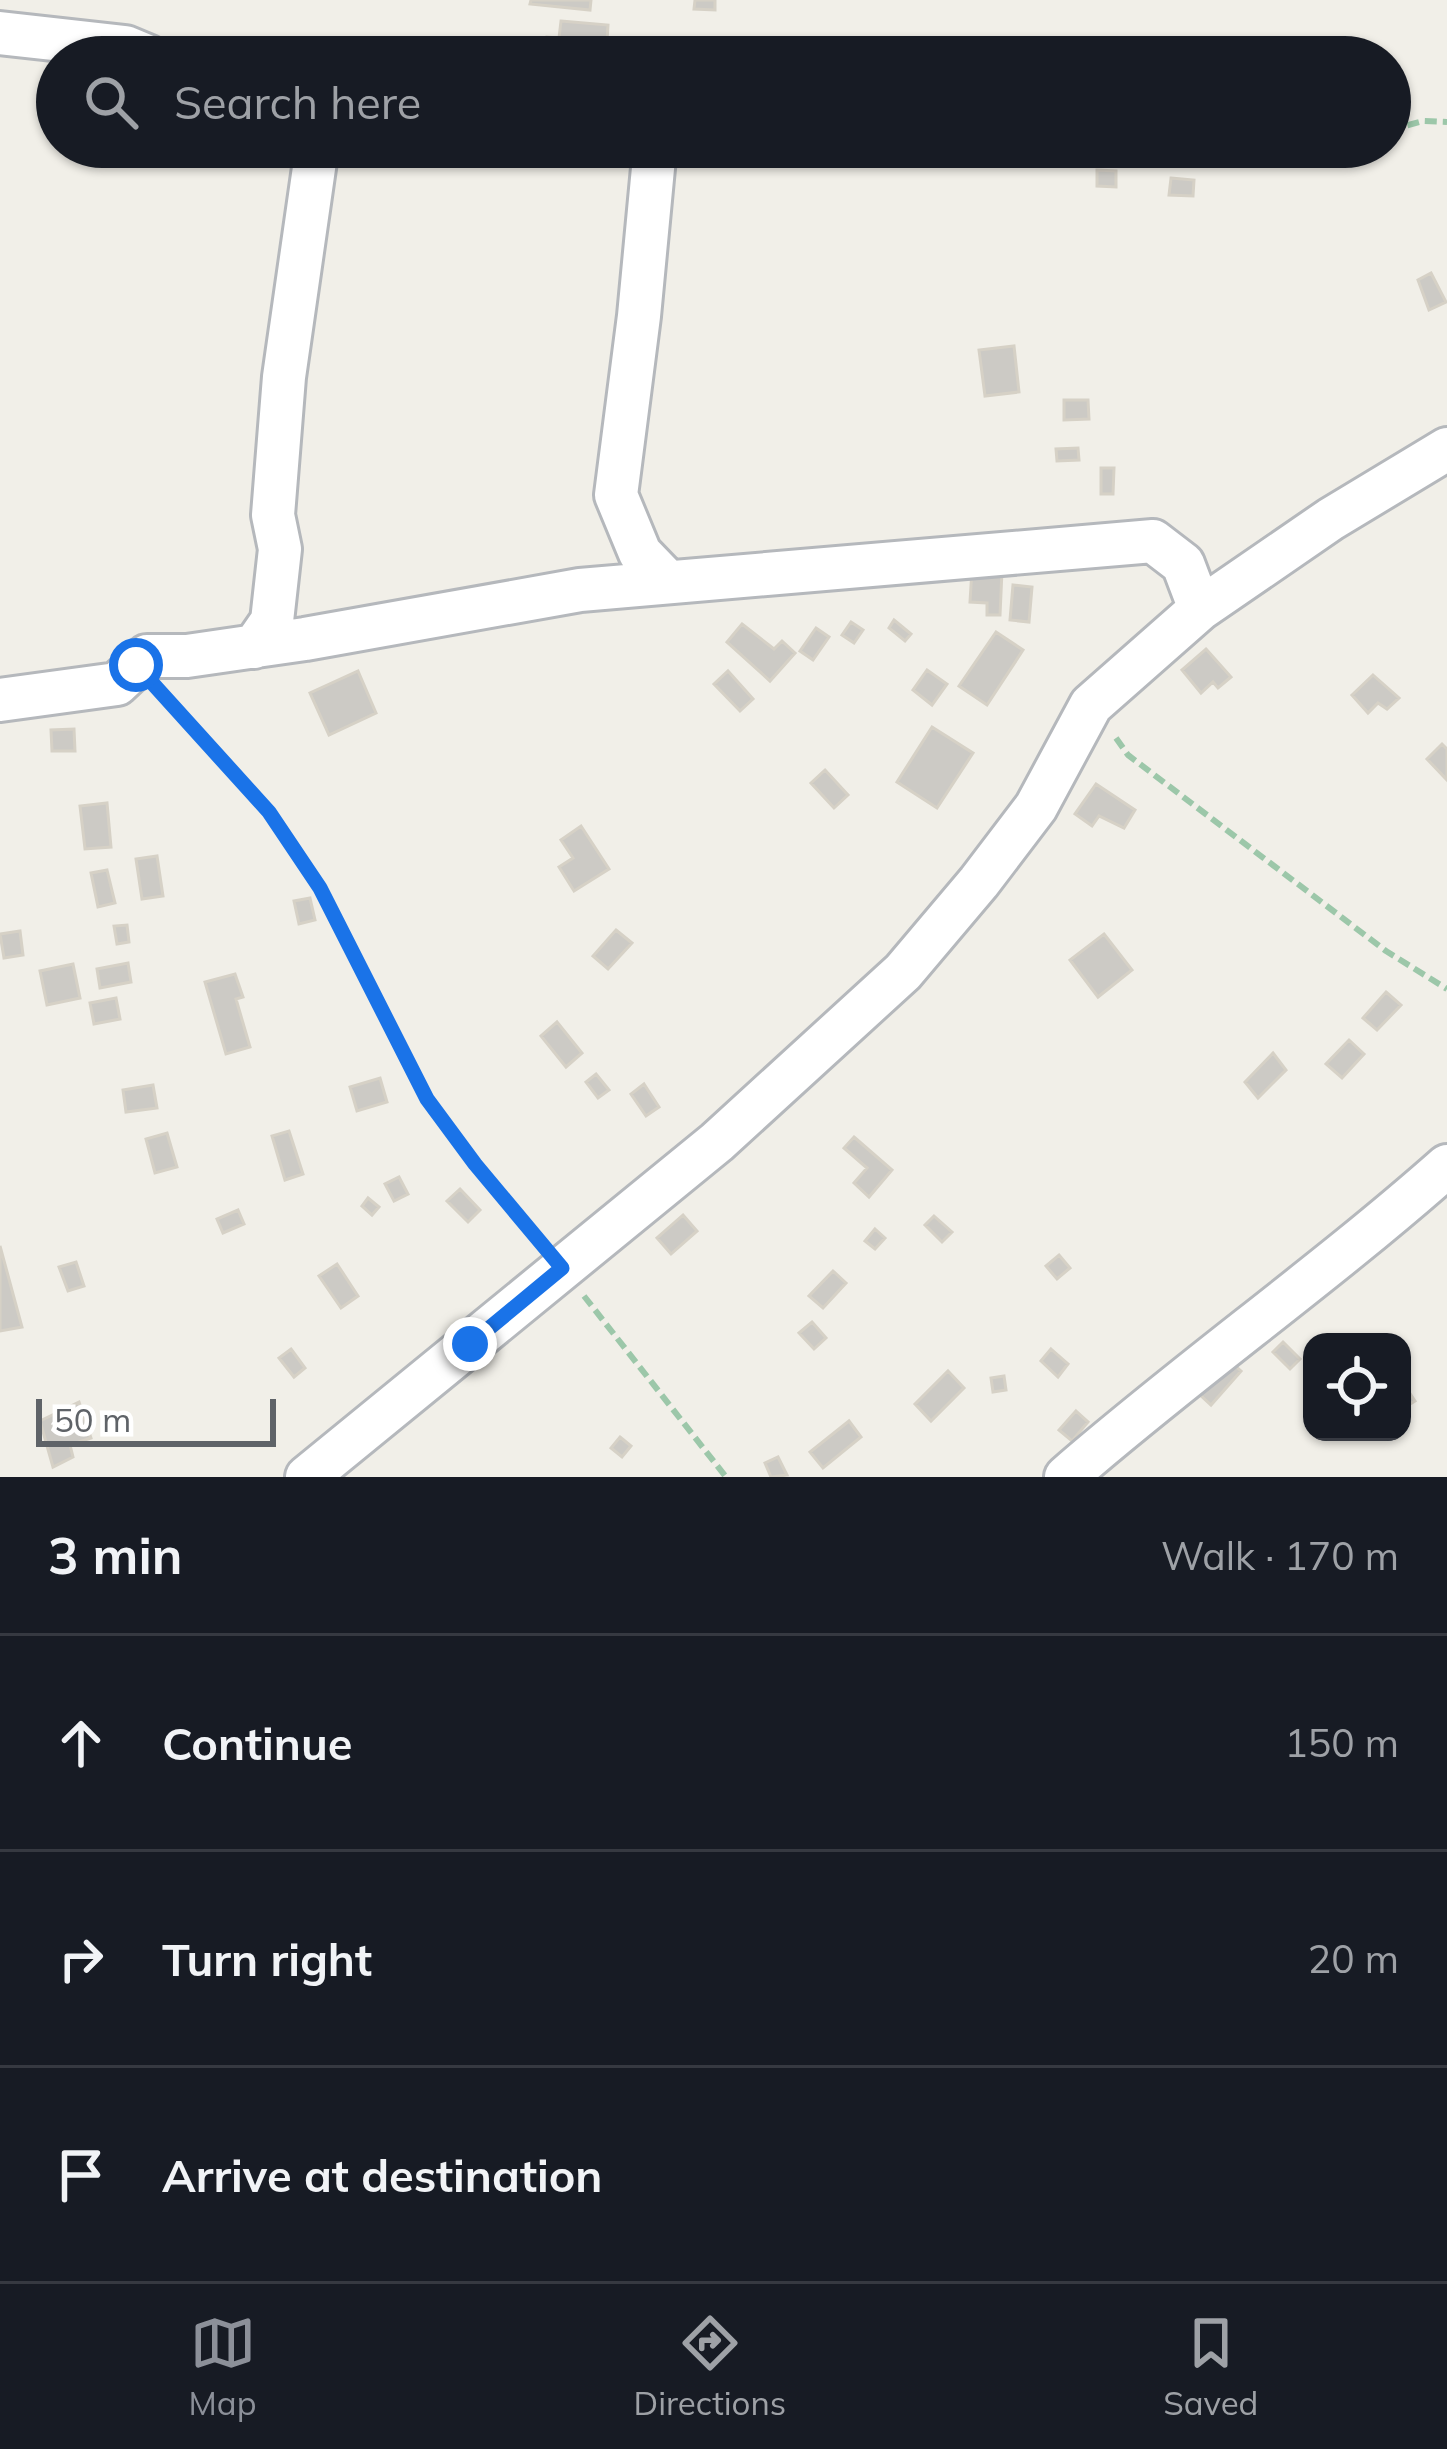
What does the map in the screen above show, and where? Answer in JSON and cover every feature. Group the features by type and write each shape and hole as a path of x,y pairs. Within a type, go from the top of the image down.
{"street":[{"path":"0,33 36,37"},
{"path":"254,647 272,621 280,549 273,515 284,377 313,168"},
{"path":"653,168 616,495 640,553 667,581"},
{"path":"307,1477 717,1142 903,972 1036,807 1091,705 1200,608 1447,448"},
{"path":"0,700 117,684 146,656 254,647 580,590 1153,541 1183,564 1200,608"},
{"path":"1066,1477 1447,1166"}],"path":[{"path":"1411,124 1447,122"},
{"path":"136,665 269,812 320,888 427,1099 726,1477"},
{"path":"1091,705 1128,755 1386,951 1447,989"}],"building":[{"path":"531,0 591,0 590,10 530,4"},
{"path":"695,0 715,0 715,10 694,9"},
{"path":"561,21 608,25 607,36 559,36"},
{"path":"1097,170 1116,171 1116,187 1097,186"},
{"path":"1171,178 1194,180 1193,196 1169,195"},
{"path":"1431,273 1446,302 1429,310 1418,280"},
{"path":"1014,346 1019,392 985,396 979,350"},
{"path":"1064,400 1088,400 1089,419 1064,420"},
{"path":"1078,448 1079,460 1057,461 1056,449"},
{"path":"1101,468 1114,468 1113,494 1101,494"},
{"path":"972,569 1002,571 1000,615 987,615 987,603 970,602"},
{"path":"1013,585 1032,587 1029,622 1010,620"},
{"path":"894,620 911,634 905,641 889,628"},
{"path":"851,622 863,630 854,643 842,635"},
{"path":"742,624 774,649 782,641 795,653 770,681 727,642"},
{"path":"816,628 829,637 813,660 800,651"},
{"path":"996,632 1023,650 987,705 959,686"},
{"path":"1206,649 1231,677 1218,688 1213,682 1201,693 1182,670"},
{"path":"927,670 947,684 932,705 913,690"},
{"path":"358,671 376,713 329,735 310,693"},
{"path":"728,671 753,699 740,711 714,684"},
{"path":"1373,675 1399,698 1387,709 1378,703 1368,713 1352,695"},
{"path":"932,727 973,753 937,808 897,782"},
{"path":"74,729 75,751 52,751 51,730"},
{"path":"1442,744 1447,749 1447,780 1427,759"},
{"path":"825,770 848,795 834,808 811,783"},
{"path":"1096,784 1135,810 1124,828 1099,816 1092,826 1075,814"},
{"path":"107,803 111,847 85,849 80,806"},
{"path":"581,826 609,869 574,891 559,867 573,858 561,840"},
{"path":"157,856 163,896 142,899 136,859"},
{"path":"107,870 115,903 98,907 91,873"},
{"path":"310,898 315,920 299,924 294,901"},
{"path":"127,925 129,942 117,944 114,926"},
{"path":"616,930 632,943 608,969 593,956"},
{"path":"20,931 23,955 4,958 0,934"},
{"path":"1104,934 1132,970 1098,997 1070,960"},
{"path":"128,963 131,982 100,988 97,969"},
{"path":"73,964 80,998 47,1005 40,971"},
{"path":"235,974 243,997 236,999 250,1047 226,1054 205,982"},
{"path":"1386,992 1401,1005 1377,1030 1363,1018"},
{"path":"116,998 120,1019 94,1024 90,1003"},
{"path":"557,1022 582,1053 566,1067 541,1036"},
{"path":"1349,1040 1364,1054 1342,1078 1326,1064"},
{"path":"1273,1053 1286,1070 1258,1098 1245,1082"},
{"path":"596,1074 609,1090 598,1098 586,1082"},
{"path":"380,1078 387,1102 357,1111 350,1087"},
{"path":"644,1084 659,1107 646,1116 631,1094"},
{"path":"153,1085 157,1108 126,1112 123,1090"},
{"path":"289,1131 303,1174 285,1180 272,1136"},
{"path":"167,1133 177,1167 155,1173 146,1139"},
{"path":"854,1137 892,1170 869,1197 854,1183 867,1168 844,1148"},
{"path":"399,1177 408,1194 394,1201 385,1184"},
{"path":"460,1189 480,1210 468,1222 447,1201"},
{"path":"368,1198 379,1207 372,1215 362,1206"},
{"path":"238,1210 244,1224 223,1233 217,1219"},
{"path":"683,1215 697,1231 671,1254 657,1238"},
{"path":"934,1216 952,1232 942,1242 925,1225"},
{"path":"875,1229 885,1238 875,1249 865,1241"},
{"path":"0,1246 22,1327 0,1331"},
{"path":"1059,1255 1070,1268 1057,1279 1046,1266"},
{"path":"76,1262 84,1286 68,1291 59,1267"},
{"path":"337,1264 358,1296 341,1308 319,1276"},
{"path":"833,1271 846,1283 823,1308 809,1296"},
{"path":"812,1322 826,1338 814,1349 799,1333"},
{"path":"1283,1342 1300,1359 1290,1369 1273,1352"},
{"path":"291,1349 305,1368 294,1377 279,1358"},
{"path":"1051,1349 1068,1364 1058,1377 1041,1361"},
{"path":"1230,1361 1241,1371 1211,1405 1199,1394"},
{"path":"948,1371 964,1388 931,1421 915,1404"},
{"path":"1004,1376 1006,1390 993,1392 991,1378"},
{"path":"79,1402 91,1438 70,1445 73,1457 53,1467 40,1421"},
{"path":"1076,1411 1088,1422 1072,1441 1059,1430"},
{"path":"849,1421 861,1437 823,1468 810,1452"},
{"path":"620,1437 631,1446 622,1457 611,1448"},
{"path":"778,1457 787,1475 771,1477 765,1463"}],"route":[{"path":"136,665 269,812 320,888 427,1099 562,1268 470,1344"}]}
